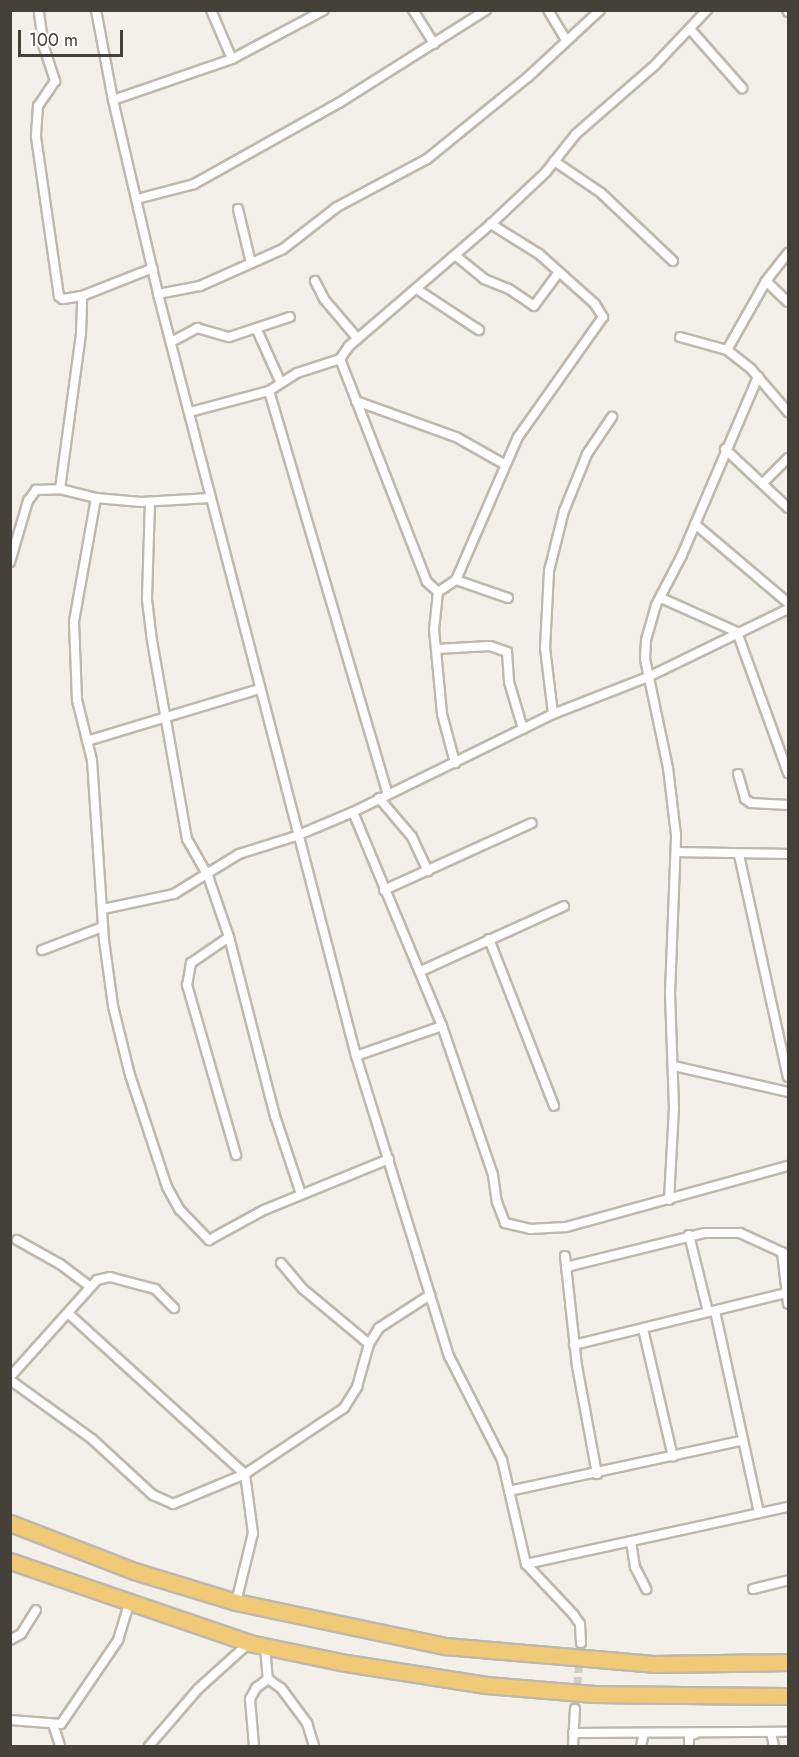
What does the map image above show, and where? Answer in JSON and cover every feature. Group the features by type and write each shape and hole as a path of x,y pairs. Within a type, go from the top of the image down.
{"highway":[{"path":"10,1523 135,1571 236,1602 445,1646 653,1664 789,1662"},
{"path":"10,1561 129,1605 265,1647 486,1685 594,1694 789,1696"}],"street":[{"path":"96,10 112,100 158,294 190,412 296,836 356,1056 449,1356 489,1429 509,1491 526,1564 573,1614 580,1624 581,1642"},
{"path":"211,10 232,59"},
{"path":"112,100 232,59 324,10"},
{"path":"413,10 434,44"},
{"path":"137,199 194,184 339,104 486,10"},
{"path":"548,10 566,40"},
{"path":"158,294 200,286 283,249 338,207 427,159 528,77 600,10"},
{"path":"190,412 268,391 280,381 340,359 358,339 418,290 491,224 554,161 576,134 690,29 707,10"},
{"path":"39,13 44,47 55,81 36,115 41,190 59,296 63,299 82,296 153,268"},
{"path":"690,29 742,88"},
{"path":"554,161 602,192 674,261"},
{"path":"238,209 251,263"},
{"path":"438,592 456,580 504,464 518,437 602,321 602,311 539,254 491,224"},
{"path":"727,350 766,281 788,253"},
{"path":"456,256 484,279 509,289 534,306 559,272"},
{"path":"315,281 324,299 358,339"},
{"path":"766,281 789,302"},
{"path":"418,290 478,330"},
{"path":"60,489 81,333 82,296"},
{"path":"171,342 197,328 229,337 257,330 290,317"},
{"path":"257,330 280,381"},
{"path":"680,337 727,350 758,377 789,412"},
{"path":"340,359 427,582 438,592 436,649 443,723 455,763"},
{"path":"669,1200 674,1066 670,994 676,852 668,768 648,677 646,640 661,598 758,377"},
{"path":"268,391 383,796 412,837 428,871"},
{"path":"356,401 456,437 504,464"},
{"path":"553,714 545,648 549,571 564,511 587,454 612,417"},
{"path":"725,449 789,508"},
{"path":"763,483 789,458"},
{"path":"10,562 15,535 32,493 39,489 60,489 96,498 150,502 211,498"},
{"path":"96,498 78,587 74,643 77,700 87,741 103,927 113,1006 130,1076 167,1187 180,1210 209,1240 301,1194 389,1159"},
{"path":"150,502 147,600 187,839 208,876 229,937 275,1116 301,1194"},
{"path":"695,524 789,603"},
{"path":"456,580 508,598"},
{"path":"661,598 738,632 789,773"},
{"path":"103,909 174,894 208,876 239,854 296,836 353,812 553,714 592,701 648,677 789,609"},
{"path":"436,649 490,646 507,652 509,682 524,729"},
{"path":"87,741 259,689"},
{"path":"738,774 745,799 751,804 789,805"},
{"path":"353,812 442,1026 491,1168 505,1223 530,1229 566,1227 789,1166"},
{"path":"384,890 532,823"},
{"path":"676,852 739,855 789,854"},
{"path":"739,855 784,1033 789,1077"},
{"path":"421,971 564,906"},
{"path":"42,950 103,927"},
{"path":"229,937 191,963 187,985 236,1155"},
{"path":"489,939 554,1107"},
{"path":"356,1056 442,1026"},
{"path":"674,1066 789,1092"},
{"path":"566,1267 689,1235 740,1233 785,1253 786,1293 789,1304"},
{"path":"689,1235 712,1312 759,1512"},
{"path":"17,1240 60,1264 90,1287"},
{"path":"565,1256 574,1345 597,1474"},
{"path":"281,1263 303,1289 369,1344"},
{"path":"174,1308 155,1289 110,1277 90,1287 69,1314 10,1379 92,1439 167,1504 195,1497 245,1474 344,1408 357,1387 369,1344 391,1318 430,1295"},
{"path":"574,1345 786,1293"},
{"path":"69,1314 245,1474 253,1533 236,1602"},
{"path":"643,1329 673,1457"},
{"path":"509,1491 597,1474 741,1441"},
{"path":"526,1564 789,1506"},
{"path":"630,1542 635,1567 646,1589"},
{"path":"753,1589 789,1580"},
{"path":"10,1720 61,1724 118,1640 129,1605"},
{"path":"10,1640 21,1634 36,1610"},
{"path":"150,1746 198,1689 249,1643"},
{"path":"265,1647 268,1679 281,1688 307,1723 314,1746"},
{"path":"254,1746 250,1699 256,1688 268,1679"},
{"path":"573,1746 575,1708"},
{"path":"53,1724 60,1746"},
{"path":"573,1733 789,1732"},
{"path":"641,1746 644,1733"},
{"path":"771,1733 774,1746"},
{"path":"689,1746 689,1735 702,1734"}],"tunnel":[{"path":"575,1709 581,1643"}]}
